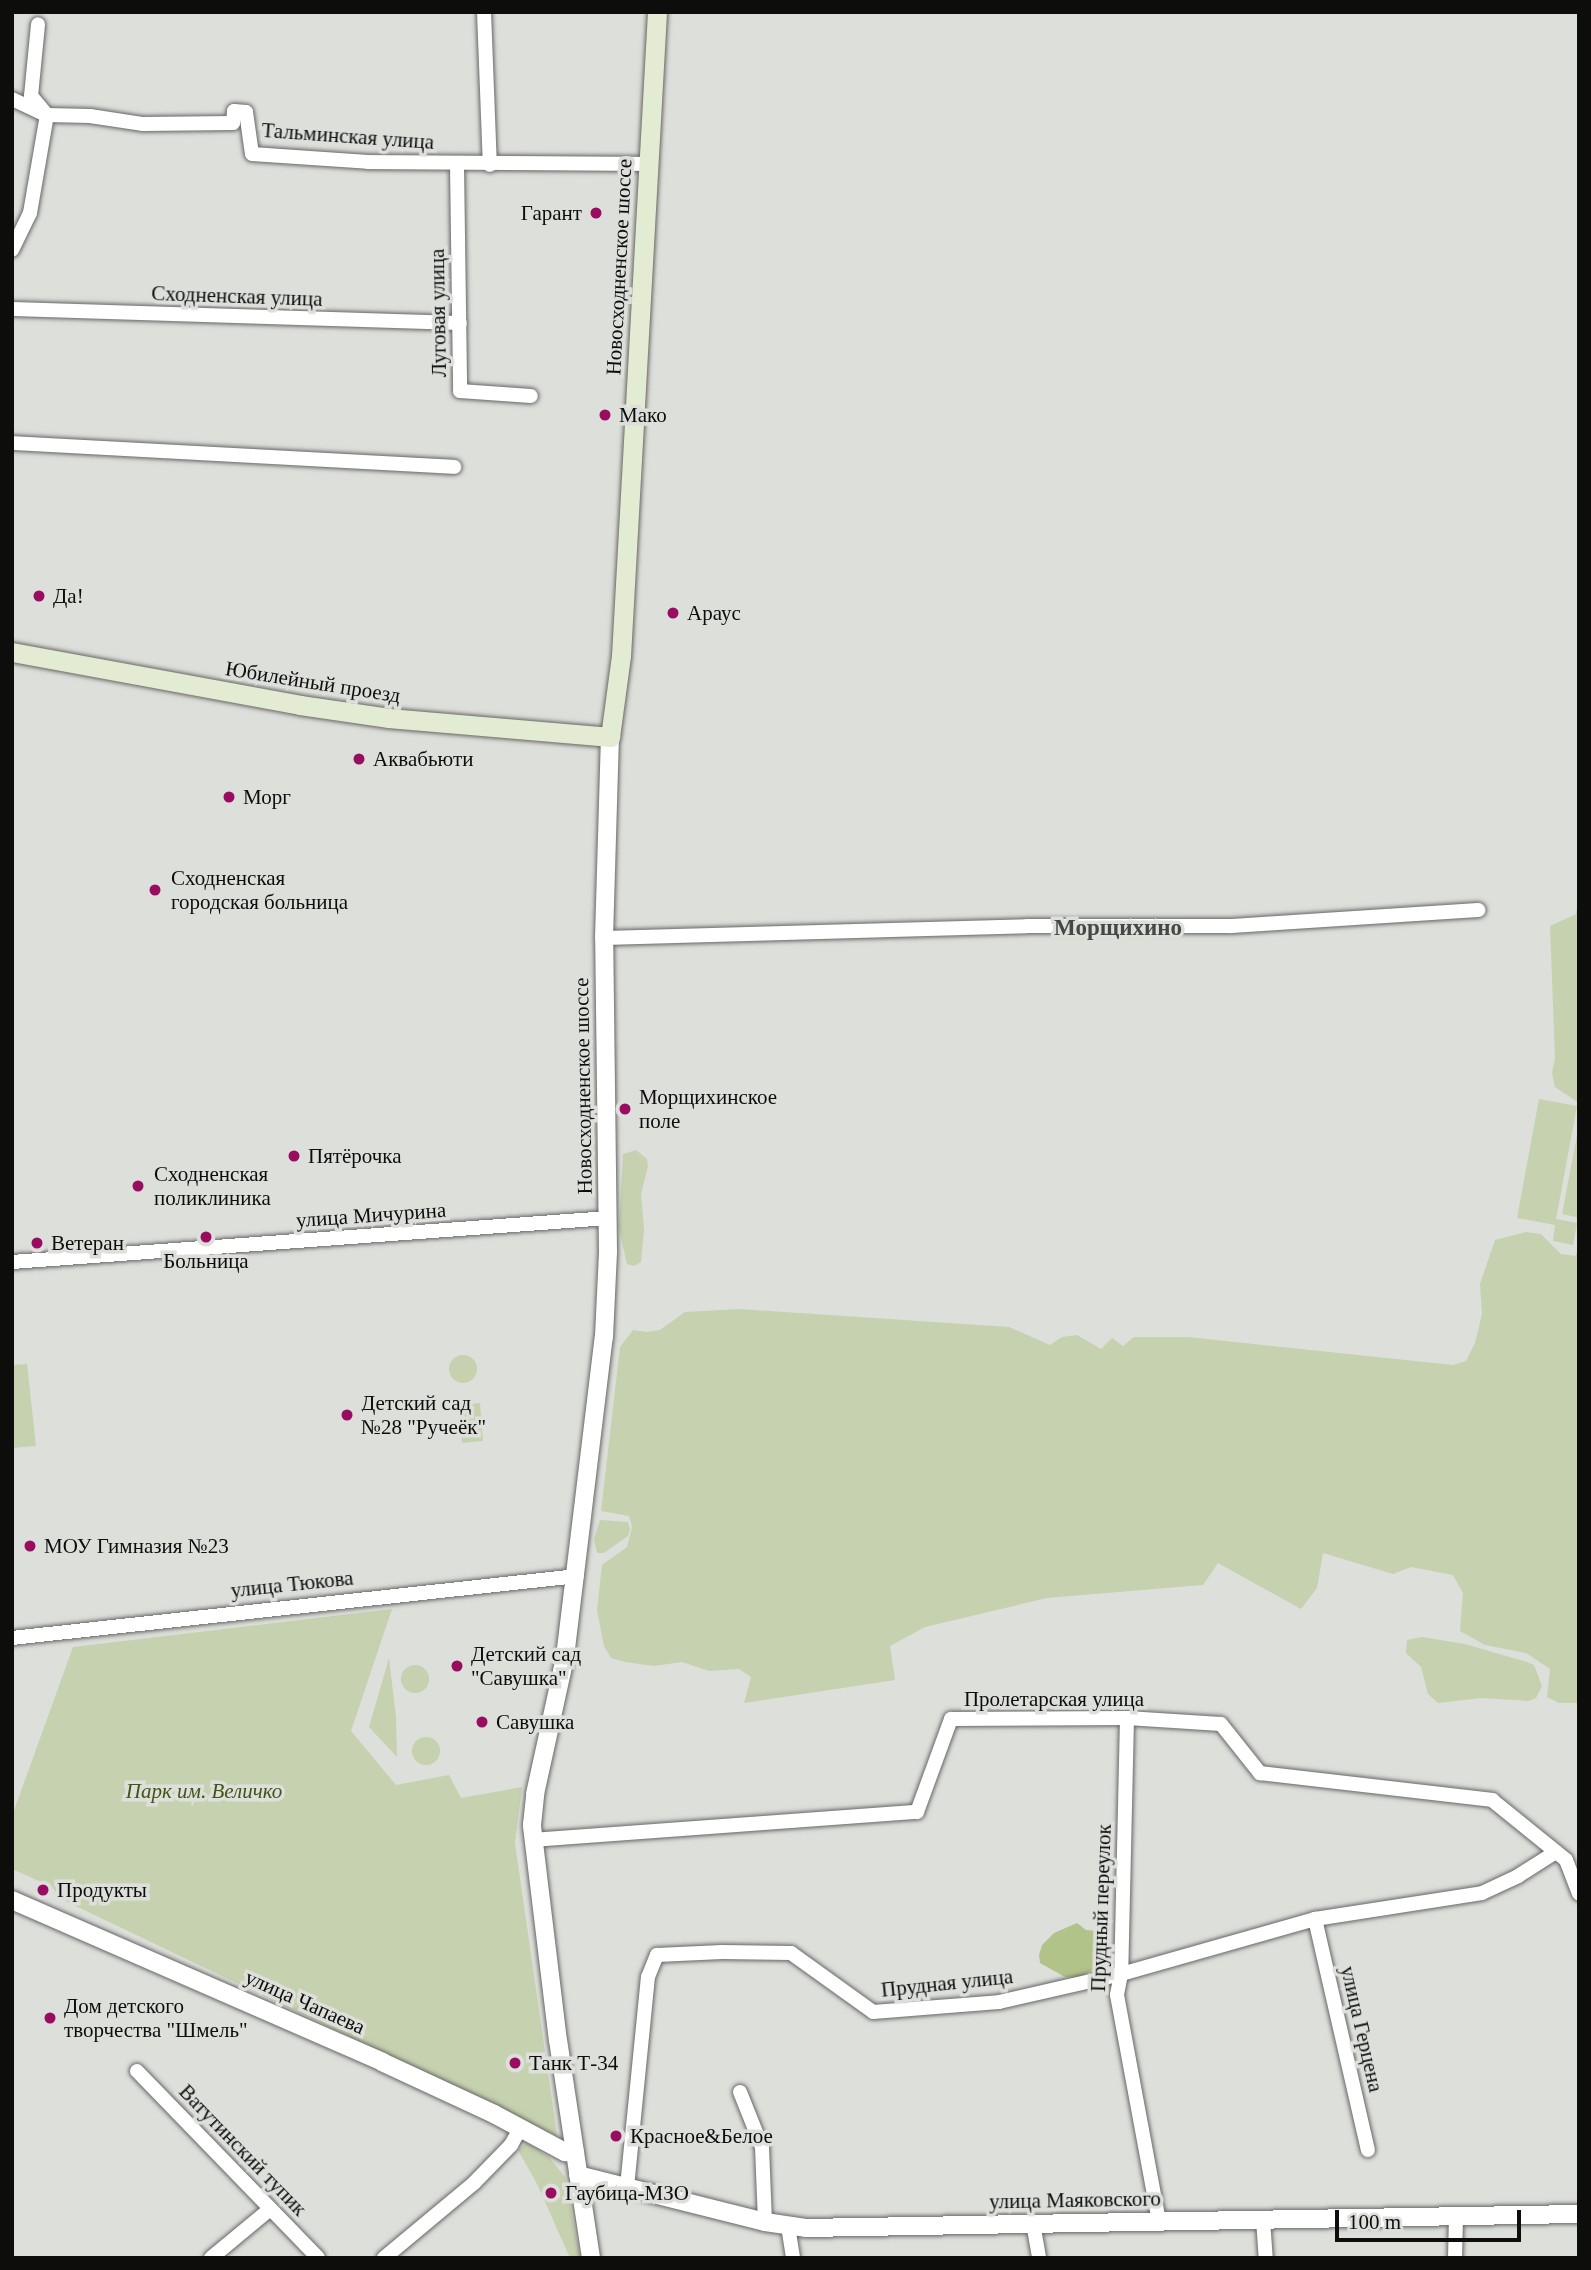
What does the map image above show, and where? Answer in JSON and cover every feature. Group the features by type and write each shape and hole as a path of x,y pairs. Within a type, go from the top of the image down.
{"main road":[{"name":"Новосходненское шоссе","path":"610,737 621,656 657,12"},
{"name":"Юбилейный проезд","path":"12,652 300,705 389,718 610,737"}],"street":[{"path":"484,12 490,165"},
{"path":"12,250 30,213 47,115 31,96 37,24"},
{"path":"12,99 47,115"},
{"name":"Тальминская улица","path":"47,115 90,116 143,124 233,123 234,111 246,112 252,154 457,165 648,164"},
{"name":"Луговая улица","path":"457,165 460,391 531,396"},
{"name":"Сходненская улица","path":"12,309 460,323"},
{"path":"12,443 454,467"},
{"name":"Новосходненское шоссе","path":"591,2258 532,1840 532,1810 565,1657 604,1338 608,1218 604,938 610,737"},
{"path":"604,938 1027,926 1231,926 1478,910"},
{"name":"улица Мичурина","path":"12,1262 608,1218"},
{"name":"улица Тюкова","path":"12,1638 577,1576"},
{"name":"Пролетарская улица","path":"532,1840 917,1812 951,1719 1127,1718 1221,1724 1260,1773 1492,1800 1566,1860 1579,1894"},
{"name":"Прудный переулок","path":"1127,1718 1121,1974 1117,1995 1159,2221"},
{"name":"Прудная улица","path":"627,2187 648,1977 657,1955 791,1953 873,2012 999,2002 1121,1974 1315,1919 1482,1893 1508,1882 1556,1852"},
{"name":"улица Чапаева","path":"12,1900 204,1982 521,2127 565,2152 575,2152"},
{"name":"улица Герцена","path":"1315,1919 1368,2150"},
{"name":"Ватутинский тупик","path":"137,2071 318,2258"},
{"path":"740,2092 762,2147 765,2222"},
{"path":"383,2258 474,2183 511,2145 521,2127"},
{"name":"улица Маяковского","path":"579,2175 789,2226 1579,2214"},
{"path":"211,2258 270,2209"},
{"path":"1455,2258 1456,2216"},
{"path":"1263,2219 1266,2258"},
{"path":"1032,2223 1040,2258"},
{"path":"789,2226 793,2258"}],"green space":[{"path":"1579,894 1579,1103 1555,1087 1552,1073 1555,1058 1550,926 1576,914"},
{"path":"1539,1099 1577,1106 1556,1219 1577,1223 1573,1245 1553,1241 1555,1225 1517,1218"},
{"path":"1579,1125 1579,1222 1576,1217 1562,1214"},
{"path":"636,1150 647,1159 648,1166 641,1194 644,1230 641,1262 634,1266 627,1264 619,1229 623,1154"},
{"path":"1526,1232 1541,1234 1561,1254 1575,1256 1579,1249 1579,1703 1559,1703 1547,1697 1550,1669 1526,1653 1485,1645 1460,1631 1463,1593 1453,1575 1411,1567 1393,1574 1323,1553 1317,1588 1301,1609 1218,1563 1203,1585 1047,1598 925,1627 890,1646 895,1680 744,1703 751,1677 739,1669 709,1671 682,1662 654,1666 625,1662 611,1658 604,1646 597,1610 602,1565 627,1547 632,1527 629,1516 601,1511 620,1347 633,1330 660,1330 685,1312 739,1309 1009,1327 1050,1345 1062,1337 1077,1335 1101,1349 1112,1338 1123,1346 1134,1337 1188,1337 1453,1365 1466,1361 1475,1343 1482,1314 1480,1284 1495,1240"},
{"path":"463,1355 473,1359 477,1369 473,1379 463,1383 453,1379 449,1369 453,1359"},
{"path":"27,1364 36,1446 12,1448 12,1365"},
{"path":"480,1403 483,1441 462,1443 459,1405"},
{"path":"600,1520 628,1522 630,1529 628,1536 604,1553 597,1553 594,1539"},
{"name":"Парк им. Величко","path":"392,1609 351,1731 396,1785 449,1775 461,1798 522,1787 515,1843 557,2136 61,1899 52,1887 12,1869 12,1816 73,1647"},
{"path":"1422,1637 1465,1644 1527,1662 1534,1665 1542,1686 1536,1698 1529,1701 1482,1698 1438,1703 1428,1694 1421,1667 1406,1653 1407,1640"},
{"path":"389,1658 396,1717 397,1757 369,1727"},
{"path":"415,1665 425,1669 429,1679 425,1689 415,1693 405,1689 401,1679 405,1669"},
{"path":"426,1737 436,1741 440,1751 436,1761 426,1765 416,1761 412,1751 416,1741"},
{"path":"527,2143 549,2157 565,2177 580,2258 570,2258 537,2184 518,2150"}],"shaded area":[{"path":"1077,1923 1086,1930 1097,1931 1104,1944 1103,1964 1079,1977 1065,1977 1040,1963 1039,1955 1042,1945 1054,1933"}],"place":[{"name":"Гарант","path":"596,213"},
{"name":"Мако","path":"605,415"},
{"name":"Да!","path":"39,596"},
{"name":"Араус","path":"673,613"},
{"name":"Аквабьюти","path":"359,759"},
{"name":"Морг","path":"229,797"},
{"name":"Сходненская городская больница","path":"155,890"},
{"name":"Морщихинское поле","path":"625,1109"},
{"name":"Пятёрочка","path":"294,1156"},
{"name":"Сходненская поликлиника","path":"138,1186"},
{"name":"Больница","path":"206,1237"},
{"name":"Ветеран","path":"37,1243"},
{"name":"Детский сад №28 \"Ручеёк\"","path":"347,1415"},
{"name":"МОУ Гимназия №23","path":"30,1546"},
{"name":"Детский сад \"Савушка\"","path":"457,1666"},
{"name":"Савушка","path":"482,1722"},
{"name":"Продукты","path":"43,1890"},
{"name":"Дом детского творчества \"Шмель\"","path":"50,2018"},
{"name":"Танк Т-34","path":"515,2063"},
{"name":"Красное&Белое","path":"616,2136"},
{"name":"Гаубица-МЗО","path":"551,2193"}],"district":[{"name":"Морщихино","path":"1118,928"}]}
